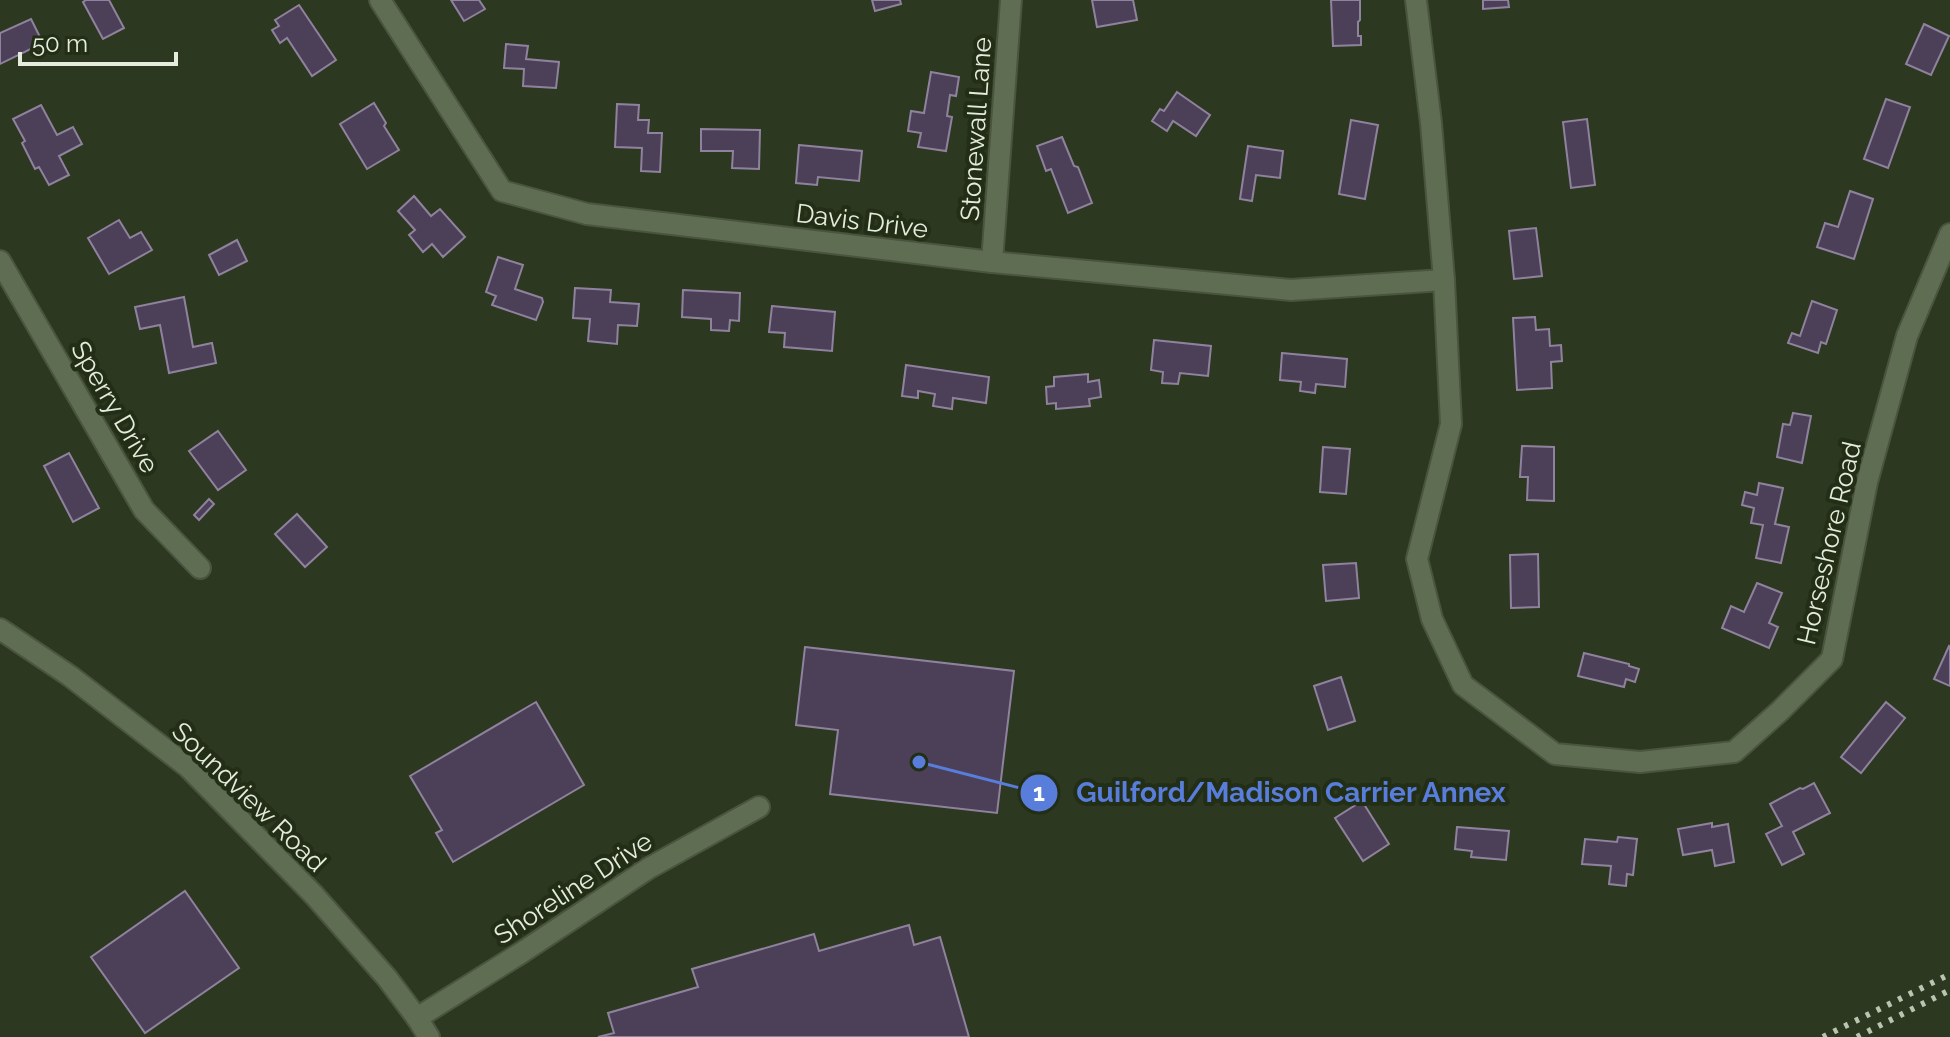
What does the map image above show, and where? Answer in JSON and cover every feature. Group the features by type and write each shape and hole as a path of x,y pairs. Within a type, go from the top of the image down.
{"street":[{"name":"Davis Drive","path":"380,0 502,191 587,214 992,262 1291,290 1444,280"},
{"name":"Stonewall Lane","path":"992,262 1011,0"},
{"name":"Horseshore Road","path":"1416,0 1431,123 1444,280 1451,424 1417,559 1432,619 1463,685 1555,754 1640,762 1734,752 1832,659 1867,482 1907,336 1950,234"},
{"name":"Sperry Drive","path":"0,261 144,510 200,568"},
{"name":"Soundview Road","path":"0,629 70,676 188,767 314,895 387,978 429,1037"},
{"name":"Shoreline Drive","path":"417,1018 649,868 759,807"}],"building":[{"path":"109,0 124,28 103,39 83,2"},
{"path":"451,0 479,0 485,9 464,21"},
{"path":"872,0 900,0 901,4 875,11"},
{"path":"1092,0 1133,0 1137,20 1097,27"},
{"path":"1331,0 1360,0 1358,36 1361,36 1361,45 1333,46"},
{"path":"1483,0 1508,0 1509,7 1483,9"},
{"path":"299,5 336,60 312,76 287,38 280,43 272,30 279,26 275,20"},
{"path":"31,19 43,43 0,64 0,33"},
{"path":"1924,24 1949,36 1931,75 1906,64"},
{"path":"506,44 528,46 526,59 559,62 556,88 523,86 524,69 504,68"},
{"path":"931,72 959,77 956,96 950,95 947,116 952,117 946,151 918,147 921,133 908,131 911,111 924,113"},
{"path":"1177,92 1210,115 1196,136 1173,121 1167,131 1152,121 1160,109 1164,111"},
{"path":"1886,99 1910,107 1888,168 1864,159"},
{"path":"374,103 399,150 367,169 340,124"},
{"path":"617,104 639,105 638,120 649,120 648,133 662,133 660,172 641,171 642,148 615,147"},
{"path":"41,105 57,135 73,127 82,144 59,156 69,175 49,185 39,167 35,169 13,119"},
{"path":"1587,119 1595,185 1571,188 1563,122"},
{"path":"1351,120 1378,125 1365,199 1339,194"},
{"path":"701,129 760,130 759,169 732,168 733,151 701,151"},
{"path":"1062,137 1092,203 1068,213 1051,169 1046,171 1037,146"},
{"path":"799,145 862,151 859,181 818,177 817,185 796,183"},
{"path":"1248,146 1283,151 1280,178 1256,175 1252,201 1240,199"},
{"path":"1850,191 1873,199 1854,259 1817,247 1825,223 1838,227"},
{"path":"414,196 431,216 440,209 465,237 443,257 432,244 423,252 409,235 415,230 398,211"},
{"path":"119,220 130,238 141,232 152,250 109,274 88,238"},
{"path":"1536,228 1542,276 1514,279 1509,231"},
{"path":"237,240 247,261 219,275 209,255"},
{"path":"498,257 523,265 515,289 542,298 536,320 492,305 496,296 486,292"},
{"path":"575,288 611,290 610,302 639,304 637,326 618,325 617,344 588,341 590,319 573,318"},
{"path":"683,290 740,293 739,321 730,320 729,331 711,330 711,319 682,317"},
{"path":"184,297 193,347 212,343 216,363 169,373 160,325 140,329 135,307"},
{"path":"1812,301 1837,310 1826,344 1821,342 1818,353 1788,343 1792,333 1800,336"},
{"path":"772,306 835,312 832,351 784,347 785,333 769,332"},
{"path":"1535,317 1536,330 1549,329 1550,346 1561,345 1562,361 1551,362 1552,388 1517,390 1513,318"},
{"path":"1154,340 1211,346 1208,376 1180,373 1178,384 1162,383 1163,372 1151,370"},
{"path":"1282,353 1347,359 1345,387 1316,384 1315,393 1300,391 1301,382 1280,380"},
{"path":"906,365 989,377 986,403 953,398 952,409 933,406 935,394 918,391 918,398 902,396"},
{"path":"1088,374 1088,382 1099,380 1101,397 1089,399 1090,406 1056,409 1056,403 1047,404 1046,387 1054,386 1054,377"},
{"path":"1793,413 1811,416 1802,463 1777,457 1783,424 1790,425"},
{"path":"218,431 246,470 218,490 189,451"},
{"path":"1522,446 1554,447 1554,501 1527,500 1528,477 1520,477"},
{"path":"1323,447 1350,449 1346,494 1320,492"},
{"path":"69,453 99,508 73,522 44,466"},
{"path":"1759,483 1783,488 1775,524 1789,527 1781,563 1756,558 1763,525 1751,523 1754,508 1742,505 1745,492 1757,495"},
{"path":"209,499 214,504 199,520 194,515"},
{"path":"297,514 327,547 305,567 275,534"},
{"path":"1538,554 1539,607 1511,608 1510,555"},
{"path":"1356,563 1359,598 1326,601 1323,565"},
{"path":"1757,583 1782,593 1769,623 1778,627 1769,648 1722,628 1731,606 1744,612"},
{"path":"805,647 1014,671 997,813 830,794 838,730 796,725"},
{"path":"1950,647 1950,686 1934,679"},
{"path":"1584,653 1639,669 1635,682 1626,679 1624,687 1578,676"},
{"path":"1341,677 1355,721 1328,730 1314,686"},
{"path":"536,702 584,785 453,862 436,833 442,830 410,776"},
{"path":"1886,702 1905,718 1861,773 1841,757"},
{"path":"1814,783 1830,813 1793,832 1804,854 1782,865 1766,834 1782,826 1770,804"},
{"path":"1362,801 1389,844 1363,861 1335,818"},
{"path":"1712,823 1712,827 1728,824 1734,862 1715,866 1712,850 1683,855 1678,829"},
{"path":"1457,827 1509,831 1506,860 1471,857 1472,851 1455,849"},
{"path":"1618,837 1637,839 1633,875 1627,874 1626,886 1609,884 1611,866 1582,864 1585,839 1617,842"},
{"path":"185,891 239,968 145,1033 91,957"},
{"path":"909,925 914,945 940,937 969,1037 598,1037 614,1033 608,1013 698,987 692,969 814,934 819,951"}],"railway":[{"path":"1823,1037 1950,974"},
{"path":"1857,1037 1950,990"}],"place":[{"name":"Guilford/Madison Carrier Annex","path":"919,762"}]}
